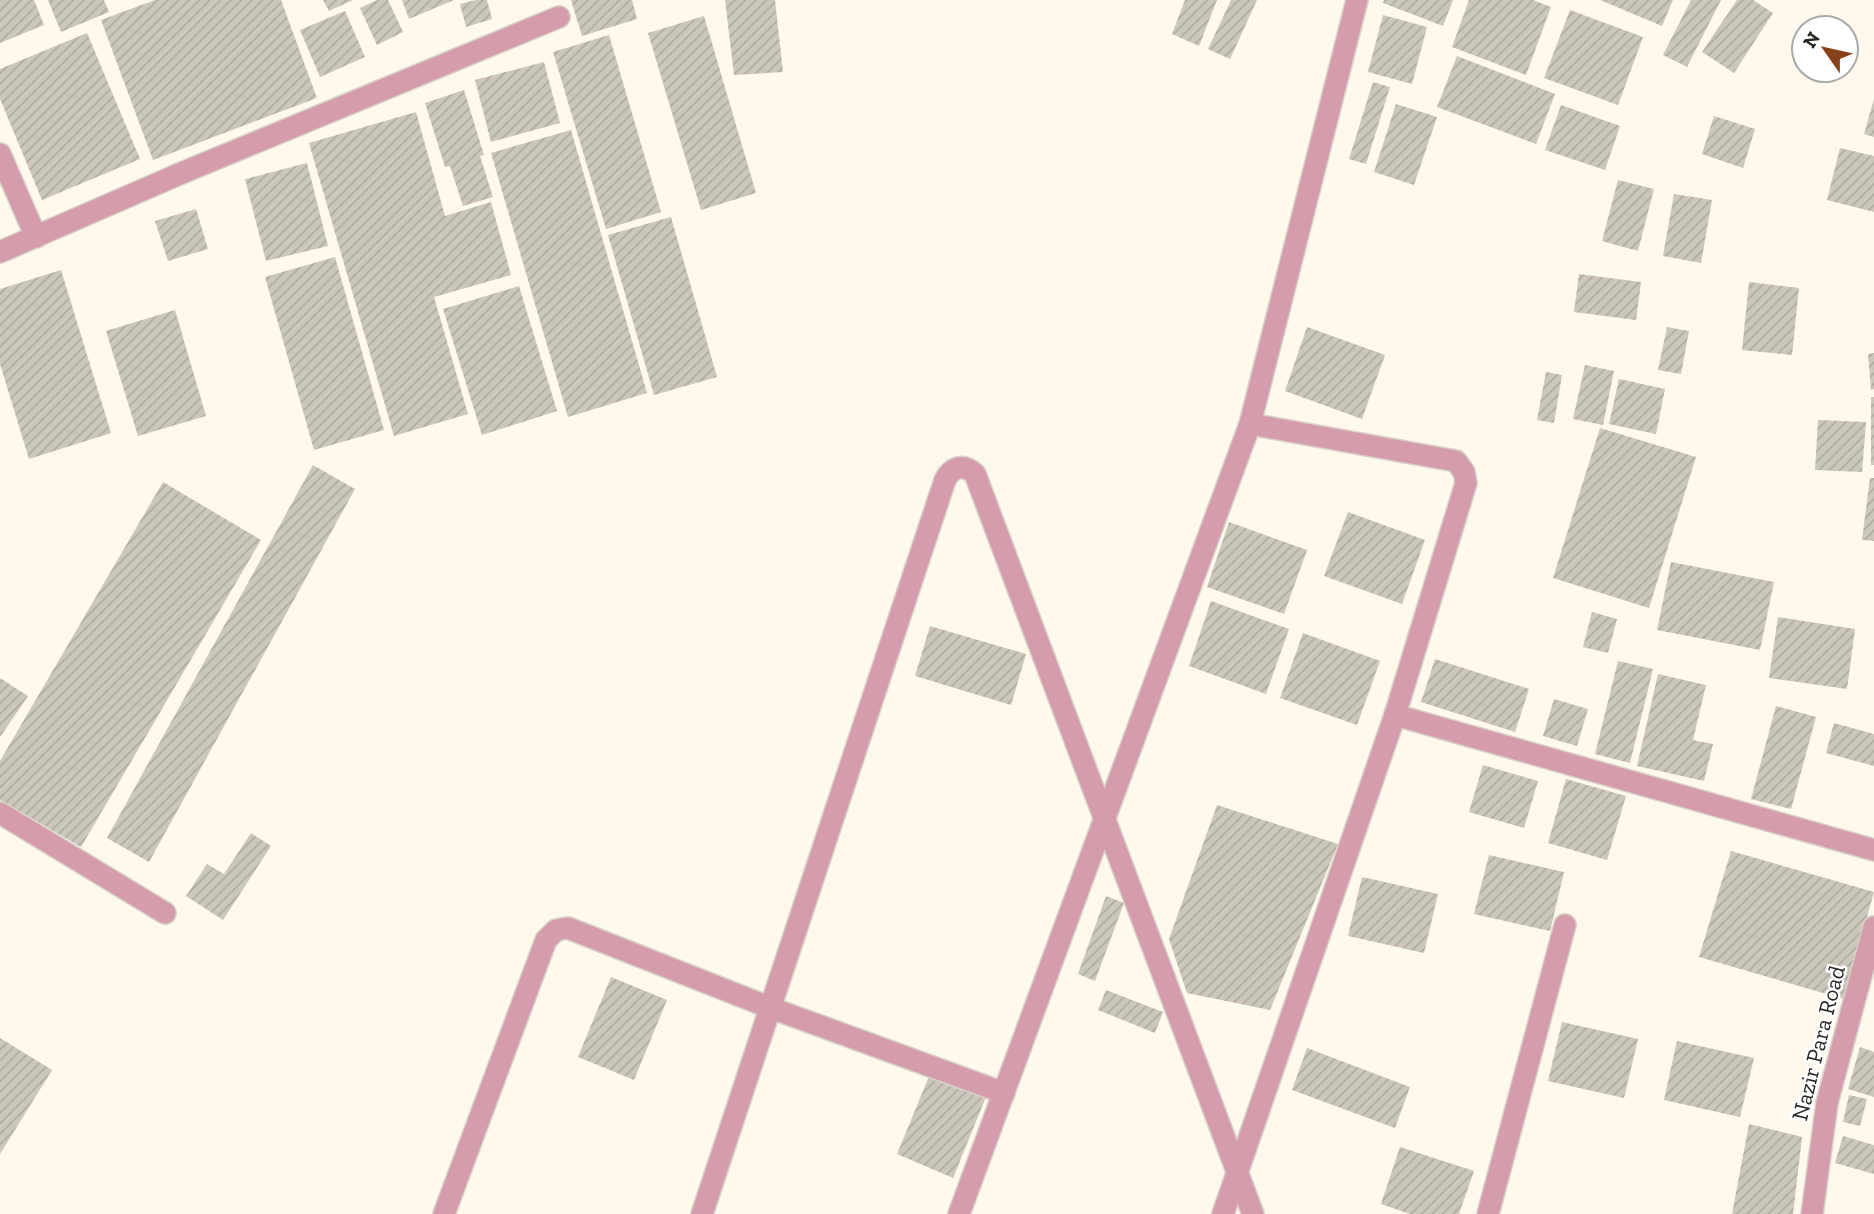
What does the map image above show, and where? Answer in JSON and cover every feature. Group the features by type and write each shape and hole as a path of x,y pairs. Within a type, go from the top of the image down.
{"street":[{"path":"959,1214 1103,816 1250,424 1357,0"},
{"path":"0,252 196,167 559,17"},
{"path":"0,153 36,237"},
{"path":"1223,1214 1395,715 1466,483 1464,472 1457,461 1250,424"},
{"path":"702,1214 944,480 950,471 968,468 975,474 1253,1214"},
{"path":"1395,715 1874,850"},
{"path":"0,813 165,913"},
{"path":"1488,1214 1565,925"},
{"name":"Nazir Para Road","path":"1812,1214 1827,1103 1874,927"},
{"path":"444,1214 545,940 556,930 568,928 771,1008 1004,1093"}],"building":[{"path":"0,0 34,0 44,25 0,43"},
{"path":"48,0 104,0 109,12 61,32"},
{"path":"155,0 281,0 317,98 153,160 101,20"},
{"path":"323,0 353,0 329,11"},
{"path":"377,0 388,0 403,32 377,45 360,8"},
{"path":"402,0 454,0 409,19"},
{"path":"487,0 492,19 466,27 460,4"},
{"path":"571,0 632,0 637,19 582,36"},
{"path":"725,0 775,0 783,72 734,75"},
{"path":"1185,0 1217,0 1199,46 1172,34"},
{"path":"1231,0 1257,0 1230,59 1208,49"},
{"path":"1384,0 1453,0 1443,26 1383,3"},
{"path":"1469,0 1533,0 1551,7 1526,75 1452,47"},
{"path":"1600,0 1673,0 1662,26"},
{"path":"1691,0 1721,0 1687,67 1663,55"},
{"path":"1737,0 1753,0 1773,13 1734,73 1702,52"},
{"path":"1570,10 1643,37 1618,105 1544,78"},
{"path":"345,11 365,57 320,77 300,30"},
{"path":"1383,15 1427,27 1412,84 1368,72"},
{"path":"704,16 756,193 701,210 648,33"},
{"path":"87,33 140,159 42,200 0,99 0,69"},
{"path":"609,35 661,212 606,229 553,52"},
{"path":"1457,56 1555,94 1536,144 1437,107"},
{"path":"544,62 560,123 491,142 475,80"},
{"path":"1373,82 1390,87 1366,164 1349,159"},
{"path":"464,90 484,155 480,156 493,197 463,206 450,166 445,167 425,103"},
{"path":"1874,99 1874,137 1864,134"},
{"path":"1396,104 1437,117 1414,185 1374,172"},
{"path":"1561,105 1620,126 1605,170 1545,150"},
{"path":"416,112 445,216 491,202 511,275 434,297 468,414 394,436 309,143"},
{"path":"1714,116 1755,129 1743,168 1702,154"},
{"path":"571,130 647,393 568,417 491,153"},
{"path":"1840,148 1874,156 1874,212 1827,200"},
{"path":"307,163 328,246 266,261 245,179"},
{"path":"1618,180 1654,189 1638,251 1602,241"},
{"path":"1674,194 1712,200 1701,263 1663,256"},
{"path":"196,209 208,249 168,261 155,221"},
{"path":"671,217 717,377 654,395 608,235"},
{"path":"335,257 384,430 314,450 265,277"},
{"path":"61,270 111,433 29,459 0,364 0,289"},
{"path":"1579,274 1641,282 1636,320 1574,312"},
{"path":"1749,282 1799,288 1792,355 1742,350"},
{"path":"519,286 557,411 482,435 443,309"},
{"path":"175,310 206,416 138,436 106,331"},
{"path":"1307,327 1385,355 1362,419 1285,391"},
{"path":"1667,327 1689,331 1681,374 1658,370"},
{"path":"1874,353 1874,389 1871,390 1868,354"},
{"path":"1585,365 1614,371 1603,425 1573,419"},
{"path":"1546,372 1562,375 1554,423 1537,420"},
{"path":"1619,379 1665,389 1656,434 1609,424"},
{"path":"1871,397 1874,397 1874,465 1871,465"},
{"path":"1818,420 1866,422 1862,472 1815,470"},
{"path":"1600,428 1696,457 1649,608 1553,578"},
{"path":"313,465 355,489 149,862 107,838"},
{"path":"1870,478 1874,478 1874,541 1862,540"},
{"path":"163,482 261,540 81,847 0,800 0,761"},
{"path":"1348,512 1425,540 1402,604 1324,576"},
{"path":"1229,522 1307,550 1284,614 1207,587"},
{"path":"1671,562 1774,582 1760,650 1657,630"},
{"path":"1211,601 1289,629 1266,694 1189,666"},
{"path":"1592,612 1617,619 1608,653 1583,647"},
{"path":"1778,617 1855,629 1847,689 1769,678"},
{"path":"930,626 1026,654 1011,705 915,676"},
{"path":"1303,633 1380,661 1357,725 1280,698"},
{"path":"1435,659 1529,689 1515,732 1421,702"},
{"path":"1618,661 1653,669 1630,763 1595,754"},
{"path":"1658,674 1706,685 1693,740 1713,744 1704,781 1637,766"},
{"path":"0,678 28,696 0,737"},
{"path":"1554,699 1588,709 1577,746 1543,736"},
{"path":"1776,706 1816,717 1791,809 1751,799"},
{"path":"1834,723 1874,734 1874,766 1826,753"},
{"path":"1483,765 1538,781 1524,828 1469,812"},
{"path":"1566,779 1626,796 1607,860 1548,843"},
{"path":"1217,805 1338,844 1270,1010 1187,993 1169,939"},
{"path":"251,833 271,846 223,920 186,896 207,864 224,874"},
{"path":"1731,851 1874,892 1844,999 1699,957"},
{"path":"1489,855 1564,872 1550,931 1474,914"},
{"path":"1362,877 1438,894 1424,953 1348,936"},
{"path":"1106,896 1124,903 1095,981 1078,974"},
{"path":"611,977 667,1000 634,1080 578,1057"},
{"path":"1106,990 1163,1012 1155,1033 1098,1010"},
{"path":"1562,1022 1638,1039 1624,1098 1548,1081"},
{"path":"0,1038 52,1070 0,1154"},
{"path":"1677,1041 1754,1058 1740,1117 1664,1100"},
{"path":"1860,1047 1874,1052 1874,1097 1848,1089"},
{"path":"1307,1048 1410,1087 1395,1128 1292,1090"},
{"path":"930,1074 986,1097 953,1178 897,1154"},
{"path":"1849,1095 1867,1099 1860,1126 1843,1122"},
{"path":"1749,1124 1802,1137 1793,1214 1732,1214"},
{"path":"1843,1136 1874,1145 1874,1174 1835,1163"},
{"path":"1400,1147 1474,1171 1459,1214 1410,1214 1381,1204"}]}
